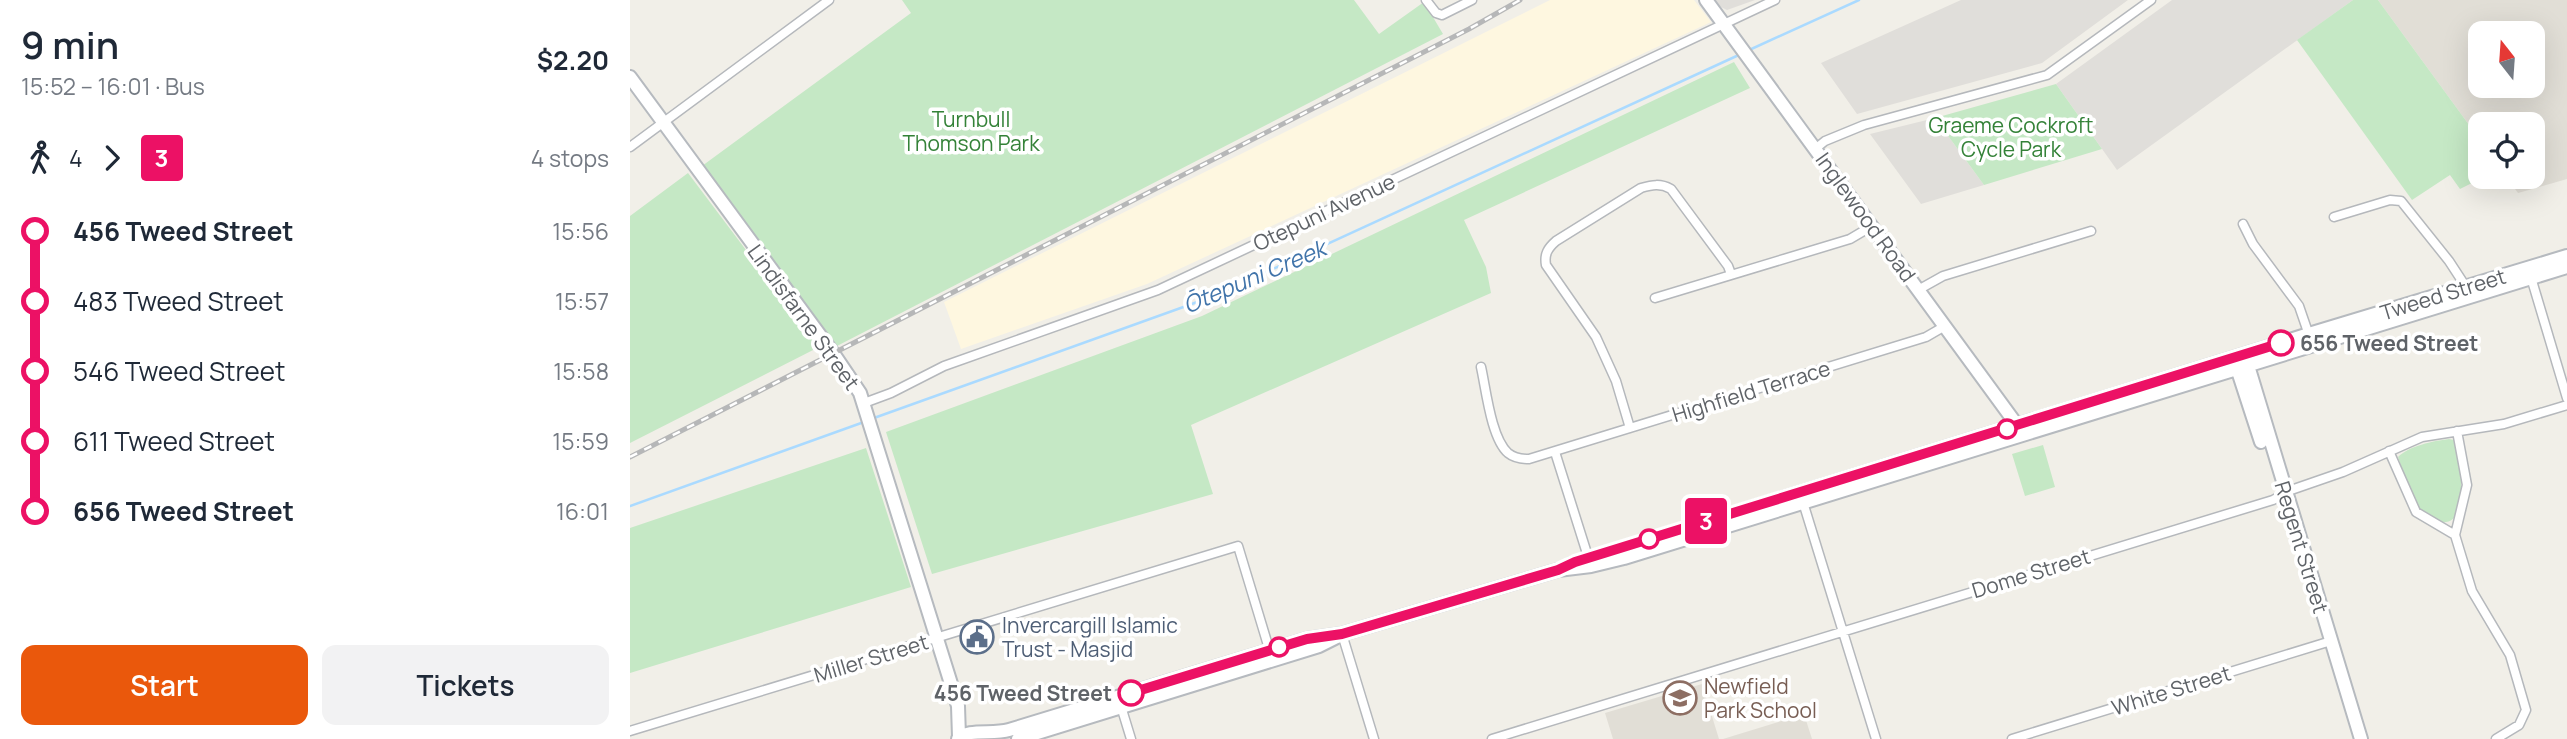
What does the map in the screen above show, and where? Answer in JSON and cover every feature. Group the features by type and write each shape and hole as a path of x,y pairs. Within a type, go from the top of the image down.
{"main road":[{"name":"Inglewood Road","path":"1706,0 2021,430"},
{"name":"Lindisfarne Street","path":"630,77 848,374 869,416 958,706 958,738"},
{"name":"Tweed Street","path":"1018,739 1120,702 1271,655 1319,646 1342,634 1802,498 2529,273 2567,256"},
{"name":"Tweed Street","path":"2311,340 2466,287 2567,267"},
{"name":"Regent Street","path":"2241,362 2327,642 2353,739"},
{"name":"Regent Street","path":"2327,642 2361,739"},
{"name":"Tweed Street","path":"958,738 967,733 978,735 1001,732 1120,702"},
{"name":"Lindisfarne Street","path":"958,706 978,735"}],"street":[{"path":"630,147 829,0"},
{"path":"1426,0 1442,15 1472,0"},
{"name":"Otepuni Avenue","path":"869,416 891,393 944,366 1158,290 1775,0"},
{"path":"1815,149 1825,141 1864,125 2047,75 2151,0"},
{"path":"1630,428 1616,381 1596,337 1546,265 1545,254 1548,249 1556,241 1641,188 1663,185 1671,189 1728,266 1731,274"},
{"path":"2333,217 2390,200 2401,201 2449,261 2466,287"},
{"path":"2244,224 2253,244 2296,301 2311,340"},
{"path":"1655,298 1850,239 1872,226"},
{"path":"1919,289 1942,276 2091,231"},
{"path":"2529,273 2567,398"},
{"name":"Highfield Terrace","path":"1481,367 1494,423 1506,452 1520,459 1555,452 1926,337 1945,326"},
{"name":"Dome Street","path":"1492,739 2282,495 2423,437 2504,424 2567,405"},
{"path":"2457,431 2467,485 2455,534 2472,591 2510,655 2526,710 2523,720 2496,739"},
{"path":"2389,451 2417,512 2455,534"},
{"path":"1555,452 1590,562"},
{"path":"1802,498 1877,739"},
{"name":"Miller Street","path":"630,731 1237,546 1271,655"},
{"path":"1342,634 1374,739"},
{"name":"White Street","path":"2012,739 2327,642"},
{"path":"1120,702 1131,739"}],"shaded area":[{"path":"1550,0 1694,0 1711,22 1147,284 961,349 944,302"},
{"path":"1715,0 1755,0 1727,10"},
{"path":"1961,0 2128,0 2042,63 1857,114 1821,63"},
{"path":"2172,0 2353,0 2117,170 2056,84"},
{"path":"2378,0 2567,0 2567,179 2545,185 2545,112 2468,112 2468,124"},
{"path":"1935,118 1984,185 1921,204 1870,134"},
{"path":"2515,189 2532,189 2518,193"},
{"name":"Newfield Park School","path":"1702,684 1719,739 1613,739 1605,713"},
{"name":"Newfield Park School","path":"1804,714 1812,739 1723,739"}],"green space":[{"name":"Turnbull Thomson Park","path":"902,0 1354,0 1379,34 1424,2 1443,34 835,347 702,166 911,13"},
{"path":"2353,0 2378,0 2468,124 2468,185 2460,189 2450,175 2412,200 2297,40"},
{"path":"1734,62 1750,88 1464,220 1486,267 1491,293 1191,425 1213,494 932,574 886,432 1202,316"},
{"name":"Graeme Cockroft Cycle Park","path":"2056,84 2102,149 1984,185 1935,118"},
{"path":"688,173 819,347 630,443 630,216"},
{"path":"2449,439 2455,443 2461,499 2454,518 2442,522 2427,515 2414,502 2398,457 2415,447"},
{"path":"2043,445 2055,487 2025,496 2012,454"},
{"path":"866,448 911,587 630,673 630,528"}],"waterway":[{"name":"Ōtepuni Creek","path":"1747,51 1859,0"},
{"name":"Ōtepuni Creek","path":"874,418 1214,296 1741,54"},
{"name":"Ōtepuni Creek","path":"630,506 864,422"}],"railway":[{"path":"630,457 1469,29 1520,0"}],"bus line":[{"name":"3","path":"1131,693 1307,639 1342,634 1428,610 2281,343"}],"place":[{"name":"656 Tweed Street","path":"2281,343"},
{"name":"Invercargill Islamic Trust - Masjid","path":"977,637"},
{"name":"456 Tweed Street","path":"1131,693"},
{"name":"Newfield Park School","path":"1680,698"}]}
